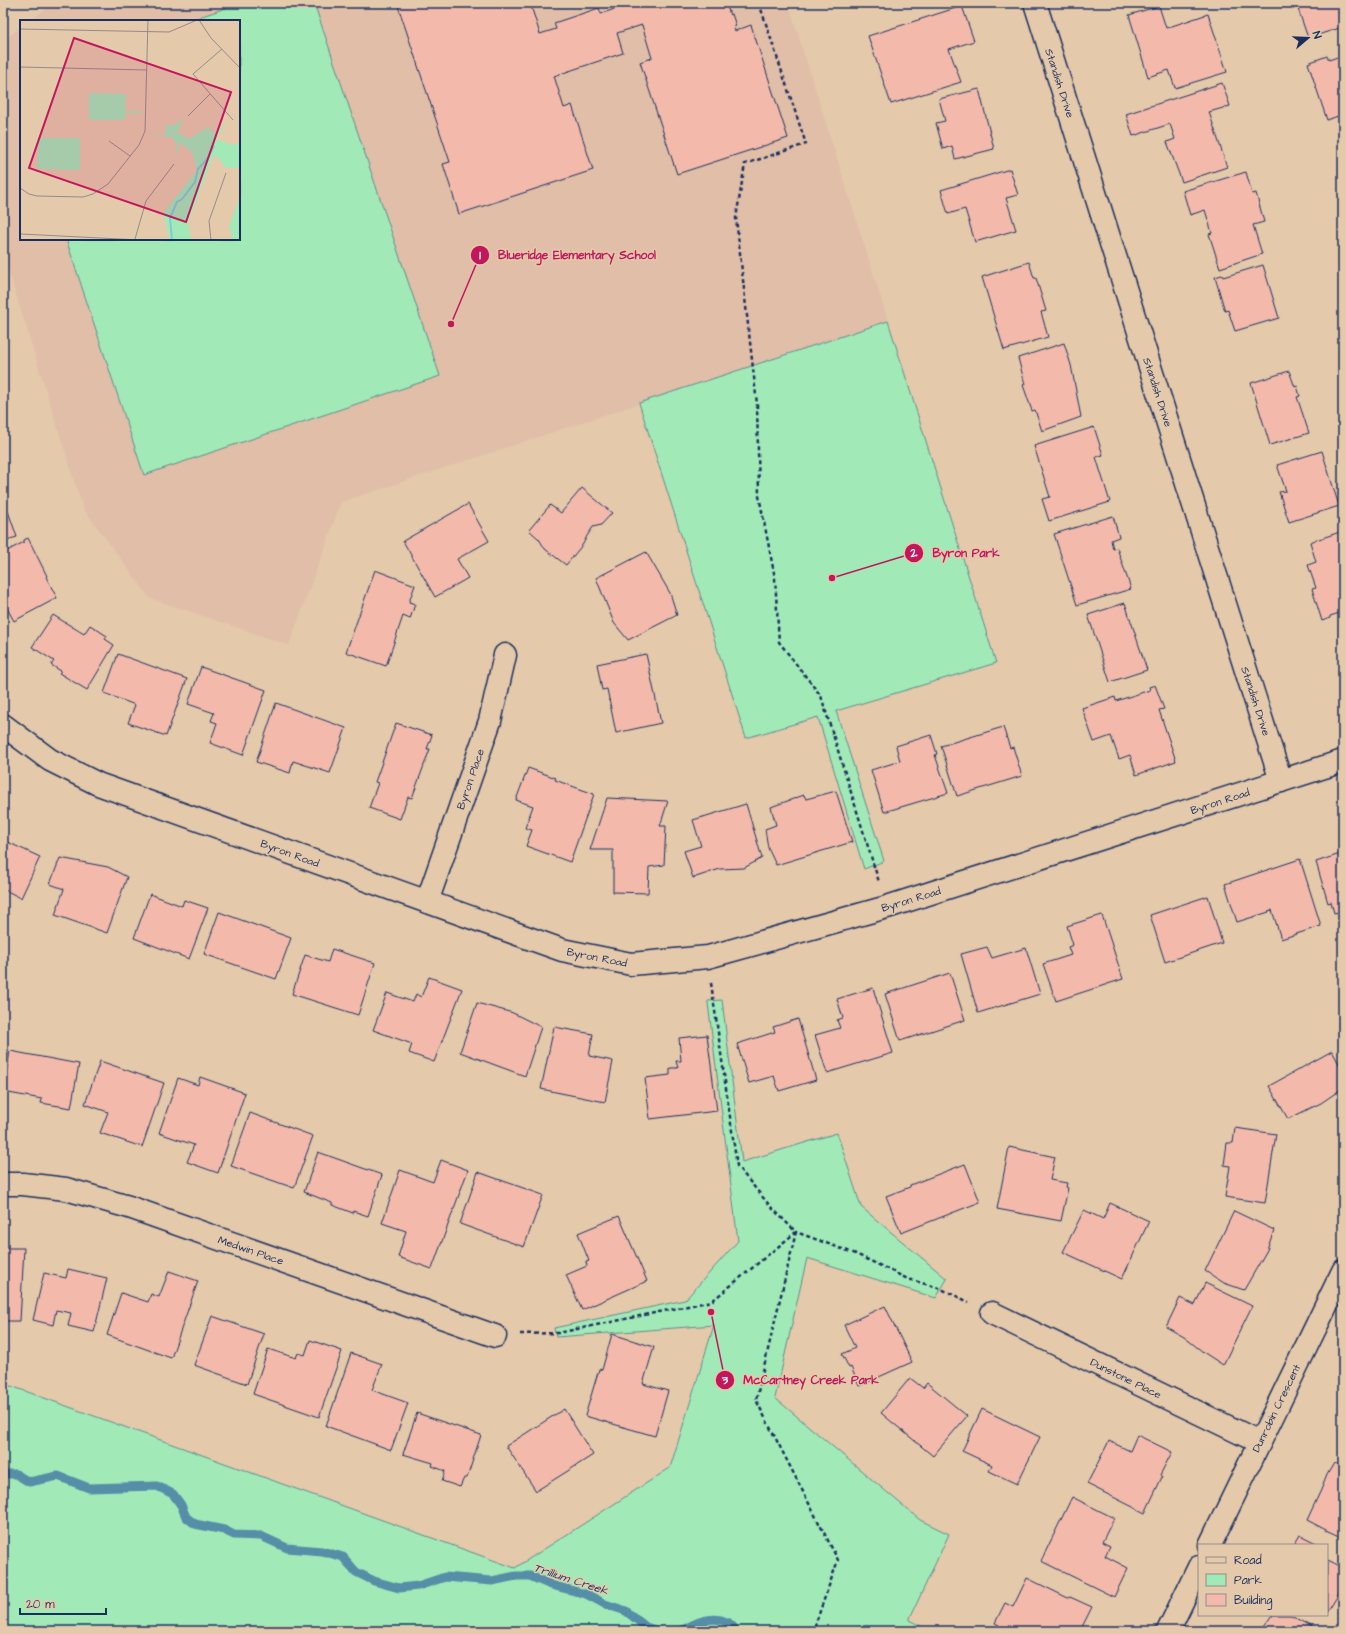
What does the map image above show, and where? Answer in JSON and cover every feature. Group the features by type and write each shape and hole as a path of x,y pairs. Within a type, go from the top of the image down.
{"street":[{"name":"Standish Drive","path":"1035,3 1281,781"},
{"name":"Byron Place","path":"427,902 490,721 506,655"},
{"name":"Byron Road","path":"3,726 50,760 98,784 562,950 631,964 708,957 887,907 1343,761"},
{"name":"Medwin Place","path":"3,1184 23,1184 66,1189 129,1207 496,1336"},
{"name":"Dunrobin Crescent","path":"1210,1544 1343,1271"},
{"name":"Dunstone Place","path":"992,1313 1259,1442"},
{"path":"1168,1631 1198,1569"}],"path":[{"path":"759,3 806,144 744,164 736,218 757,404 759,496 775,578 779,642 821,696 887,907"},
{"path":"708,957 737,1166 770,1206 796,1232 856,1254 908,1279 939,1288 992,1313"},
{"path":"496,1336 558,1332 712,1300 796,1232"},
{"path":"796,1232 756,1400 838,1560 813,1631"}],"shaded area":[{"path":"54,3 788,3 888,321 341,502 289,645 150,598 83,508 3,253 3,41 20,28 20,240 240,240 240,20 31,20"}],"green space":[{"path":"240,3 314,3 440,376 144,475 66,240 240,240 240,20 191,20"},
{"path":"888,321 996,663 836,711 884,861 864,869 818,717 746,738 639,403"},
{"path":"722,1000 742,1162 837,1133 861,1207 947,1279 936,1298 807,1258 775,1398 920,1520 949,1534 909,1620 930,1631 3,1631 3,1389 11,1386 515,1568 670,1468 714,1325 556,1337 554,1328 685,1300 738,1241 708,1003 708,1001"}],"building":[{"path":"397,3 530,3 540,34 556,29 554,23 599,8 601,14 617,8 615,3 726,3 736,26 733,27 735,31 751,25 788,138 677,174 640,62 652,58 642,25 617,33 623,53 554,76 564,108 572,105 593,170 459,214 443,164 450,162"},
{"path":"1296,3 1341,3 1343,9 1343,27 1308,38"},
{"path":"962,6 974,41 949,49 961,82 891,104 868,36"},
{"path":"1159,6 1166,28 1208,14 1227,72 1175,88 1169,70 1148,77 1129,15"},
{"path":"1343,55 1342,129 1338,116 1327,120 1308,63 1327,56 1329,60"},
{"path":"1222,83 1230,106 1209,112 1227,167 1182,182 1167,142 1175,139 1170,124 1133,136 1126,114"},
{"path":"979,89 994,149 955,159 952,146 943,149 936,123 945,121 939,99"},
{"path":"1010,169 1018,195 1006,198 1016,230 975,242 965,209 948,214 941,190"},
{"path":"1246,172 1252,194 1256,193 1264,222 1253,225 1262,254 1220,268 1209,234 1212,233 1205,210 1190,215 1183,191"},
{"path":"1029,262 1034,278 1036,278 1046,311 1041,312 1048,337 1004,350 982,277"},
{"path":"1263,265 1279,318 1235,331 1228,310 1225,311 1215,277 1222,275 1223,277"},
{"path":"1064,343 1071,365 1081,417 1042,431 1035,410 1032,411 1023,385 1025,384 1018,358"},
{"path":"1289,371 1295,387 1297,386 1300,396 1297,397 1309,433 1270,445 1251,383"},
{"path":"1094,427 1103,455 1096,457 1110,502 1049,521 1042,499 1050,497 1034,446"},
{"path":"1322,451 1339,506 1289,522 1279,492 1286,491 1277,465"},
{"path":"582,488 612,513 601,525 593,527 583,544 566,565 545,549 539,539 529,530 550,505 561,513"},
{"path":"3,497 17,537 3,541"},
{"path":"468,504 489,541 457,559 468,578 435,597 403,541"},
{"path":"1113,516 1119,537 1111,540 1113,549 1117,548 1131,589 1077,605 1054,534"},
{"path":"1343,531 1343,612 1330,616 1330,618 1322,621 1312,589 1316,588 1308,565 1316,562 1310,542"},
{"path":"28,538 57,598 14,621 3,601 3,553 24,542 24,540"},
{"path":"646,552 670,593 677,615 628,640 614,623 596,578"},
{"path":"375,570 415,585 409,602 415,604 410,619 403,616 386,666 346,652"},
{"path":"1125,603 1147,670 1110,682 1088,615"},
{"path":"53,615 84,634 90,625 107,636 105,639 114,645 87,690 59,673 61,671 51,665 54,661 32,647"},
{"path":"118,654 187,679 166,736 128,723 135,705 104,693"},
{"path":"646,654 661,723 616,733 607,689 602,690 597,664"},
{"path":"201,667 266,690 243,755 210,743 217,723 211,721 214,713 188,704"},
{"path":"1155,685 1164,709 1159,710 1176,761 1136,775 1130,755 1119,759 1111,736 1094,742 1082,708 1115,697 1116,701 1150,690 1149,687"},
{"path":"276,703 346,728 330,773 293,761 290,773 256,762"},
{"path":"396,723 432,735 427,749 430,749 412,798 408,797 400,819 369,808 378,783 375,782"},
{"path":"1003,727 1010,748 1013,747 1022,776 957,796 941,746"},
{"path":"931,735 937,754 935,755 948,793 884,812 871,770 900,761 896,746"},
{"path":"528,768 556,778 555,780 594,794 570,862 526,846 532,830 525,828 533,806 516,800"},
{"path":"836,791 852,842 776,865 768,848 765,829 776,825 771,807 804,795 806,799"},
{"path":"607,798 668,801 660,826 666,826 664,865 649,867 648,893 613,892 613,850 590,850"},
{"path":"746,804 762,858 744,868 720,869 693,878 684,851 701,846 693,820"},
{"path":"3,840 40,857 21,898 3,889"},
{"path":"1343,853 1343,911 1334,913 1331,902 1328,903 1316,862"},
{"path":"60,858 108,867 127,877 107,933 55,915 64,889 50,884"},
{"path":"1300,859 1321,926 1281,939 1272,910 1237,922 1225,884"},
{"path":"150,894 182,906 184,900 208,908 189,959 134,938"},
{"path":"1208,896 1222,943 1165,962 1150,915"},
{"path":"219,912 291,938 276,979 204,954"},
{"path":"1102,915 1123,979 1056,1001 1043,964 1071,955 1068,947 1073,945 1067,926"},
{"path":"987,947 992,958 1026,948 1040,994 978,1013 961,954"},
{"path":"332,949 375,963 358,1015 292,994 305,955 328,962"},
{"path":"950,973 965,1020 900,1041 885,994"},
{"path":"429,977 462,989 434,1062 409,1053 412,1044 373,1030 387,993 413,1002 416,994 421,997"},
{"path":"873,988 893,1053 827,1073 815,1035 840,1028 837,1020 843,1018 837,999"},
{"path":"477,1003 513,1013 541,1027 525,1076 460,1052"},
{"path":"798,1019 816,1080 779,1091 774,1076 749,1083 737,1044 775,1032 773,1027"},
{"path":"554,1027 593,1034 589,1056 613,1061 605,1102 541,1089"},
{"path":"707,1035 717,1111 650,1119 645,1078 670,1075 670,1068 678,1068 676,1061 681,1061 679,1038"},
{"path":"10,1051 79,1064 71,1108 41,1103 42,1099 3,1092"},
{"path":"1332,1051 1343,1071 1343,1088 1321,1103 1288,1119 1269,1086"},
{"path":"100,1061 164,1083 142,1147 100,1133 108,1112 85,1104"},
{"path":"200,1077 245,1093 218,1173 187,1162 194,1145 159,1133 178,1078 198,1085"},
{"path":"250,1113 313,1136 294,1188 231,1166"},
{"path":"1235,1128 1276,1134 1265,1203 1225,1197 1230,1166 1224,1165 1227,1143 1233,1143"},
{"path":"1009,1147 1055,1157 1050,1180 1067,1183 1066,1187 1068,1188 1061,1221 997,1209"},
{"path":"318,1152 382,1175 368,1216 353,1211 353,1213 304,1192"},
{"path":"441,1160 468,1170 432,1269 398,1257 406,1231 382,1223 400,1170 433,1182"},
{"path":"965,1164 980,1202 901,1233 886,1196"},
{"path":"478,1172 543,1195 524,1247 460,1224"},
{"path":"1110,1203 1149,1221 1122,1279 1063,1252 1084,1210 1103,1219"},
{"path":"1234,1211 1274,1230 1267,1250 1244,1290 1224,1283 1205,1271"},
{"path":"619,1216 647,1281 582,1310 566,1275 587,1266 586,1262 589,1261 578,1233"},
{"path":"3,1248 24,1248 20,1321 3,1321"},
{"path":"68,1269 107,1278 94,1332 68,1326 71,1313 56,1310 53,1325 33,1320 44,1273 66,1278"},
{"path":"169,1271 198,1281 171,1358 107,1335 121,1293 148,1302 151,1294 159,1297"},
{"path":"1205,1283 1252,1306 1223,1365 1184,1337 1166,1327 1180,1298 1195,1305"},
{"path":"885,1306 912,1362 859,1386 851,1367 849,1368 842,1354 855,1348 844,1325"},
{"path":"212,1316 264,1334 247,1384 194,1365"},
{"path":"612,1334 654,1347 643,1384 668,1391 655,1436 585,1416 599,1369 602,1370"},
{"path":"310,1340 342,1351 319,1417 253,1394 268,1349 296,1358 298,1353 305,1355"},
{"path":"351,1353 382,1364 372,1390 408,1403 391,1450 326,1426"},
{"path":"910,1378 923,1388 927,1383 967,1416 933,1456 881,1413"},
{"path":"564,1409 593,1455 536,1491 506,1446"},
{"path":"982,1409 1040,1437 1017,1484 989,1471 992,1465 962,1451"},
{"path":"417,1413 481,1435 467,1478 464,1478 460,1487 442,1481 445,1471 432,1466 433,1463 403,1454"},
{"path":"1137,1435 1172,1452 1160,1475 1162,1477 1145,1513 1087,1484 1109,1441 1130,1451"},
{"path":"1334,1463 1343,1466 1343,1538 1307,1520"},
{"path":"1072,1497 1114,1518 1102,1542 1110,1546 1105,1556 1128,1568 1114,1597 1041,1561"},
{"path":"1300,1535 1318,1544 1295,1544"},
{"path":"1328,1562 1343,1569 1343,1581 1338,1594 1328,1610"},
{"path":"1027,1578 1068,1598 1070,1597 1092,1607 1080,1631 996,1631 999,1625 995,1623 1005,1603 1013,1607"},
{"path":"1272,1616 1293,1616 1320,1631 1263,1631"}],"waterway":[{"name":"Trillium Creek","path":"3,1474 16,1474 29,1482 58,1476 89,1488 157,1486 173,1494 181,1505 186,1517 195,1524 224,1530 234,1535 261,1536 287,1548 322,1551 343,1557 356,1572 374,1581 399,1588 418,1586 445,1577 492,1581 516,1576 530,1576 551,1585 586,1594 605,1604 626,1611 646,1627 658,1631"},
{"name":"Trillium Creek","path":"681,1631 697,1623 715,1619 728,1623 736,1631"}],"place":[{"name":"Blueridge Elementary School","path":"451,324"},
{"name":"Byron Park","path":"832,578"},
{"name":"McCartney Creek Park","path":"711,1312"}]}
